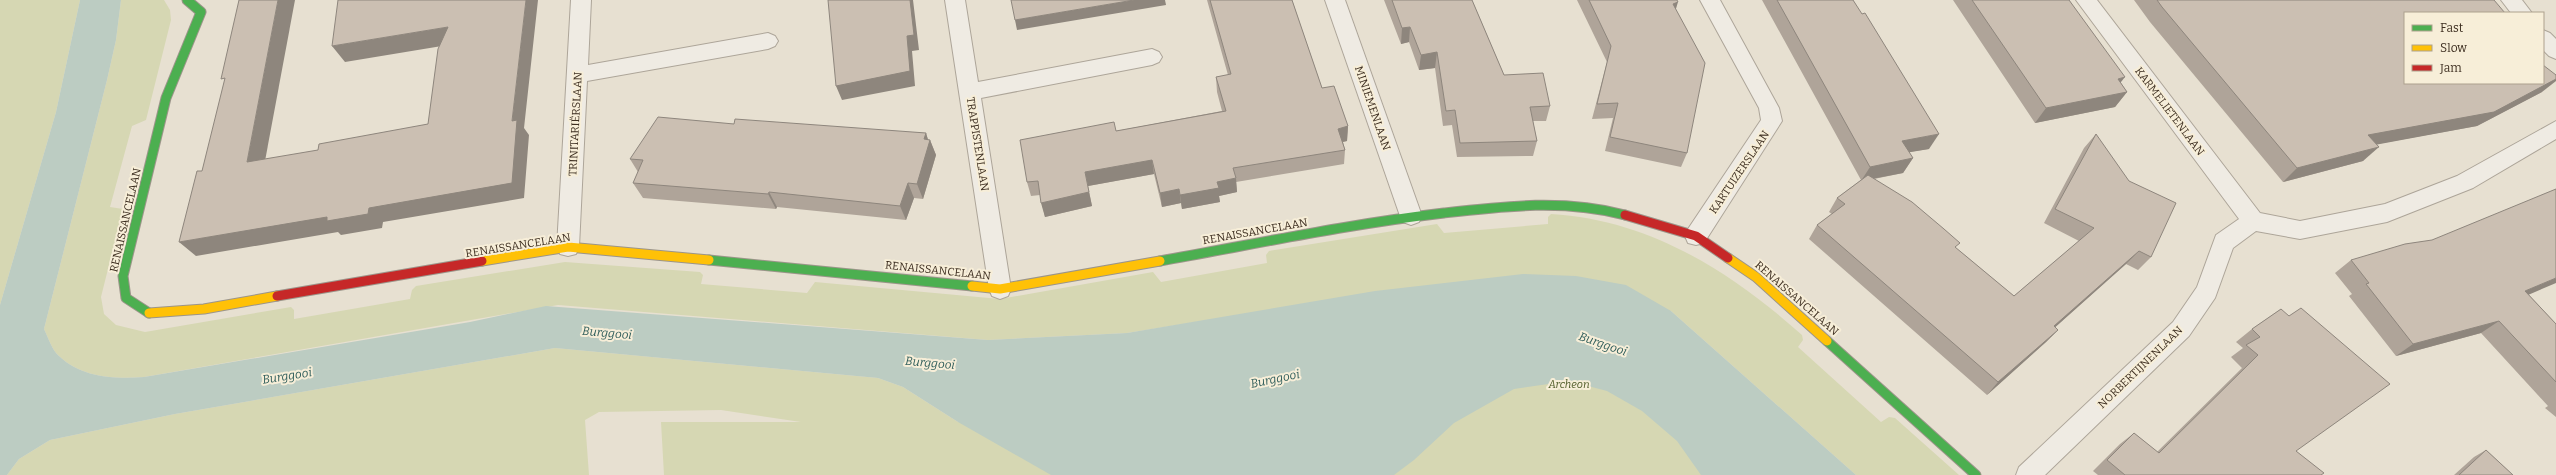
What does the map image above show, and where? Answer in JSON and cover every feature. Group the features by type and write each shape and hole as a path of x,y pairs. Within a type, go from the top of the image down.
{"street":[{"name":"RENAISSANCELAAN","path":"187,0 201,12 166,98 123,276 126,298 148,313 204,310 369,279 568,247 1000,288 1411,216 1516,205 1561,203 1603,208 1696,236 1756,277 1976,475"},
{"name":"TRINITARIËRSLAAN","path":"568,247 581,0"},
{"name":"TRAPPISTENLAAN","path":"955,0 1000,288"},
{"name":"MINIEMENLAAN","path":"1335,0 1411,216"},
{"name":"KARTUIZERSLAAN","path":"1696,236 1772,121 1769,108 1710,0"},
{"name":"KARMELIETENLAAN","path":"2086,0 2253,221"},
{"path":"2511,0 2521,12"},
{"path":"2544,39 2556,51"},
{"path":"577,76 768,41"},
{"path":"969,92 1152,57"},
{"path":"2253,221 2300,230 2387,213 2465,182 2556,129"},
{"name":"NORBERTIJNENLAAN","path":"2028,475 2181,329 2207,291 2224,242 2253,221"}],"green space":[{"path":"0,0 80,0 56,112 0,305"},
{"path":"121,0 164,0 170,10 171,20 146,120 132,126 110,207 123,209 101,297 104,314 116,325 145,332 291,307 294,310 294,319 410,299 412,290 416,286 565,262 700,272 703,275 701,284 807,293 815,282 1000,299 1153,272 1161,282 1267,263 1266,255 1269,251 1437,224 1444,233 1548,224 1548,217 1551,214 1587,218 1622,226 1655,238 1687,253 1717,270 1775,312 1802,335 1803,340 1798,347 1881,422 1889,417 1895,418 1959,475 1856,475 1671,311 1202,321 1127,333 988,340 558,305 144,377 122,378 99,376 78,369 59,356 52,347 44,329 107,80 116,40"},
{"name":"Archeon","path":"1580,289 1844,475 664,475 661,422 801,422 721,410 599,412 585,420 589,475 7,475 19,459 50,440 175,414 555,348 878,378 903,387 958,422"}],"water":[{"name":"Burggooi","path":"80,0 121,0 116,40 107,80 44,329 52,347 59,356 78,369 99,376 122,378 144,377 470,322 546,306 988,340 1127,333 1375,291 1523,274 1576,276 1626,285 1671,311 1856,475 1701,475 1677,441 1642,411 1607,391 1569,381 1514,389 1454,423 1414,460 1394,475 1051,475 958,422 903,387 878,378 555,348 175,414 50,440 19,459 7,475 0,475 0,305 56,112"}],"building":[{"path":"239,0 278,0 247,162 318,150 319,144 428,124 438,49 448,27 332,46 338,0 526,0 512,121 517,120 512,183 369,208 368,214 327,221 327,217 179,242 197,171 202,171 225,78 221,79"},
{"path":"828,0 910,0 914,35 907,36 910,71 836,86"},
{"path":"1011,0 1134,0 1015,20"},
{"path":"1210,0 1292,0 1322,88 1334,86 1348,126 1338,129 1345,150 1233,168 1236,178 1217,182 1219,188 1180,195 1179,189 1160,193 1152,160 1085,172 1089,192 1041,203 1038,181 1027,182 1020,140 1114,122 1116,131 1226,111 1216,77 1231,74"},
{"path":"1392,0 1472,0 1504,75 1543,73 1550,106 1530,107 1537,141 1460,143 1455,110 1446,111 1437,52 1421,55 1410,27 1402,28"},
{"path":"1589,0 1677,0 1678,2 1673,4 1705,63 1687,153 1610,137 1618,103 1597,104 1611,46"},
{"path":"1777,0 1853,0 1862,14 1865,13 1939,134 1902,141 1913,158 1870,167"},
{"path":"1972,0 2069,0 2125,77 2118,79 2127,92 2046,108"},
{"path":"2157,0 2494,0 2504,12 2404,12 2404,84 2544,84 2544,66 2556,75 2556,79 2494,112 2368,135 2379,147 2297,168"},
{"path":"658,117 734,124 735,119 926,133 924,139 930,140 917,184 908,183 900,206 769,192 768,194 633,183 643,160 630,159"},
{"path":"2096,134 2129,181 2176,203 2151,257 2139,251 2054,326 2058,330 1998,382 1817,225 1845,204 1837,198 1868,175 1912,202 1960,243 1955,247 2014,296 2094,228 2055,209"},
{"path":"2556,189 2556,278 2525,291 2556,324 2556,382 2499,321 2413,344 2366,284 2369,283 2351,260 2405,244 2432,240"},
{"path":"2301,308 2390,384 2296,451 2324,473 2321,475 2125,475 2107,460 2134,433 2159,453 2258,355 2246,345 2260,337 2252,329 2281,309 2289,316"},
{"path":"2486,450 2513,475 2459,475"}],"traffic: fast":[{"path":"149,313 126,298 123,276 166,98 201,12 187,0"},
{"path":"1160,261 1385,220 1482,209 1544,204 1584,206 1625,215"},
{"path":"709,260 972,286"},
{"path":"1827,341 1976,475"}],"traffic: slow":[{"path":"482,261 568,247 709,260"},
{"path":"1728,258 1756,277 1827,341"},
{"path":"972,286 1000,289 1160,261"},
{"path":"149,313 204,309 277,296"}],"traffic: jam":[{"path":"1625,215 1696,236 1728,258"},
{"path":"277,296 482,261"}]}
